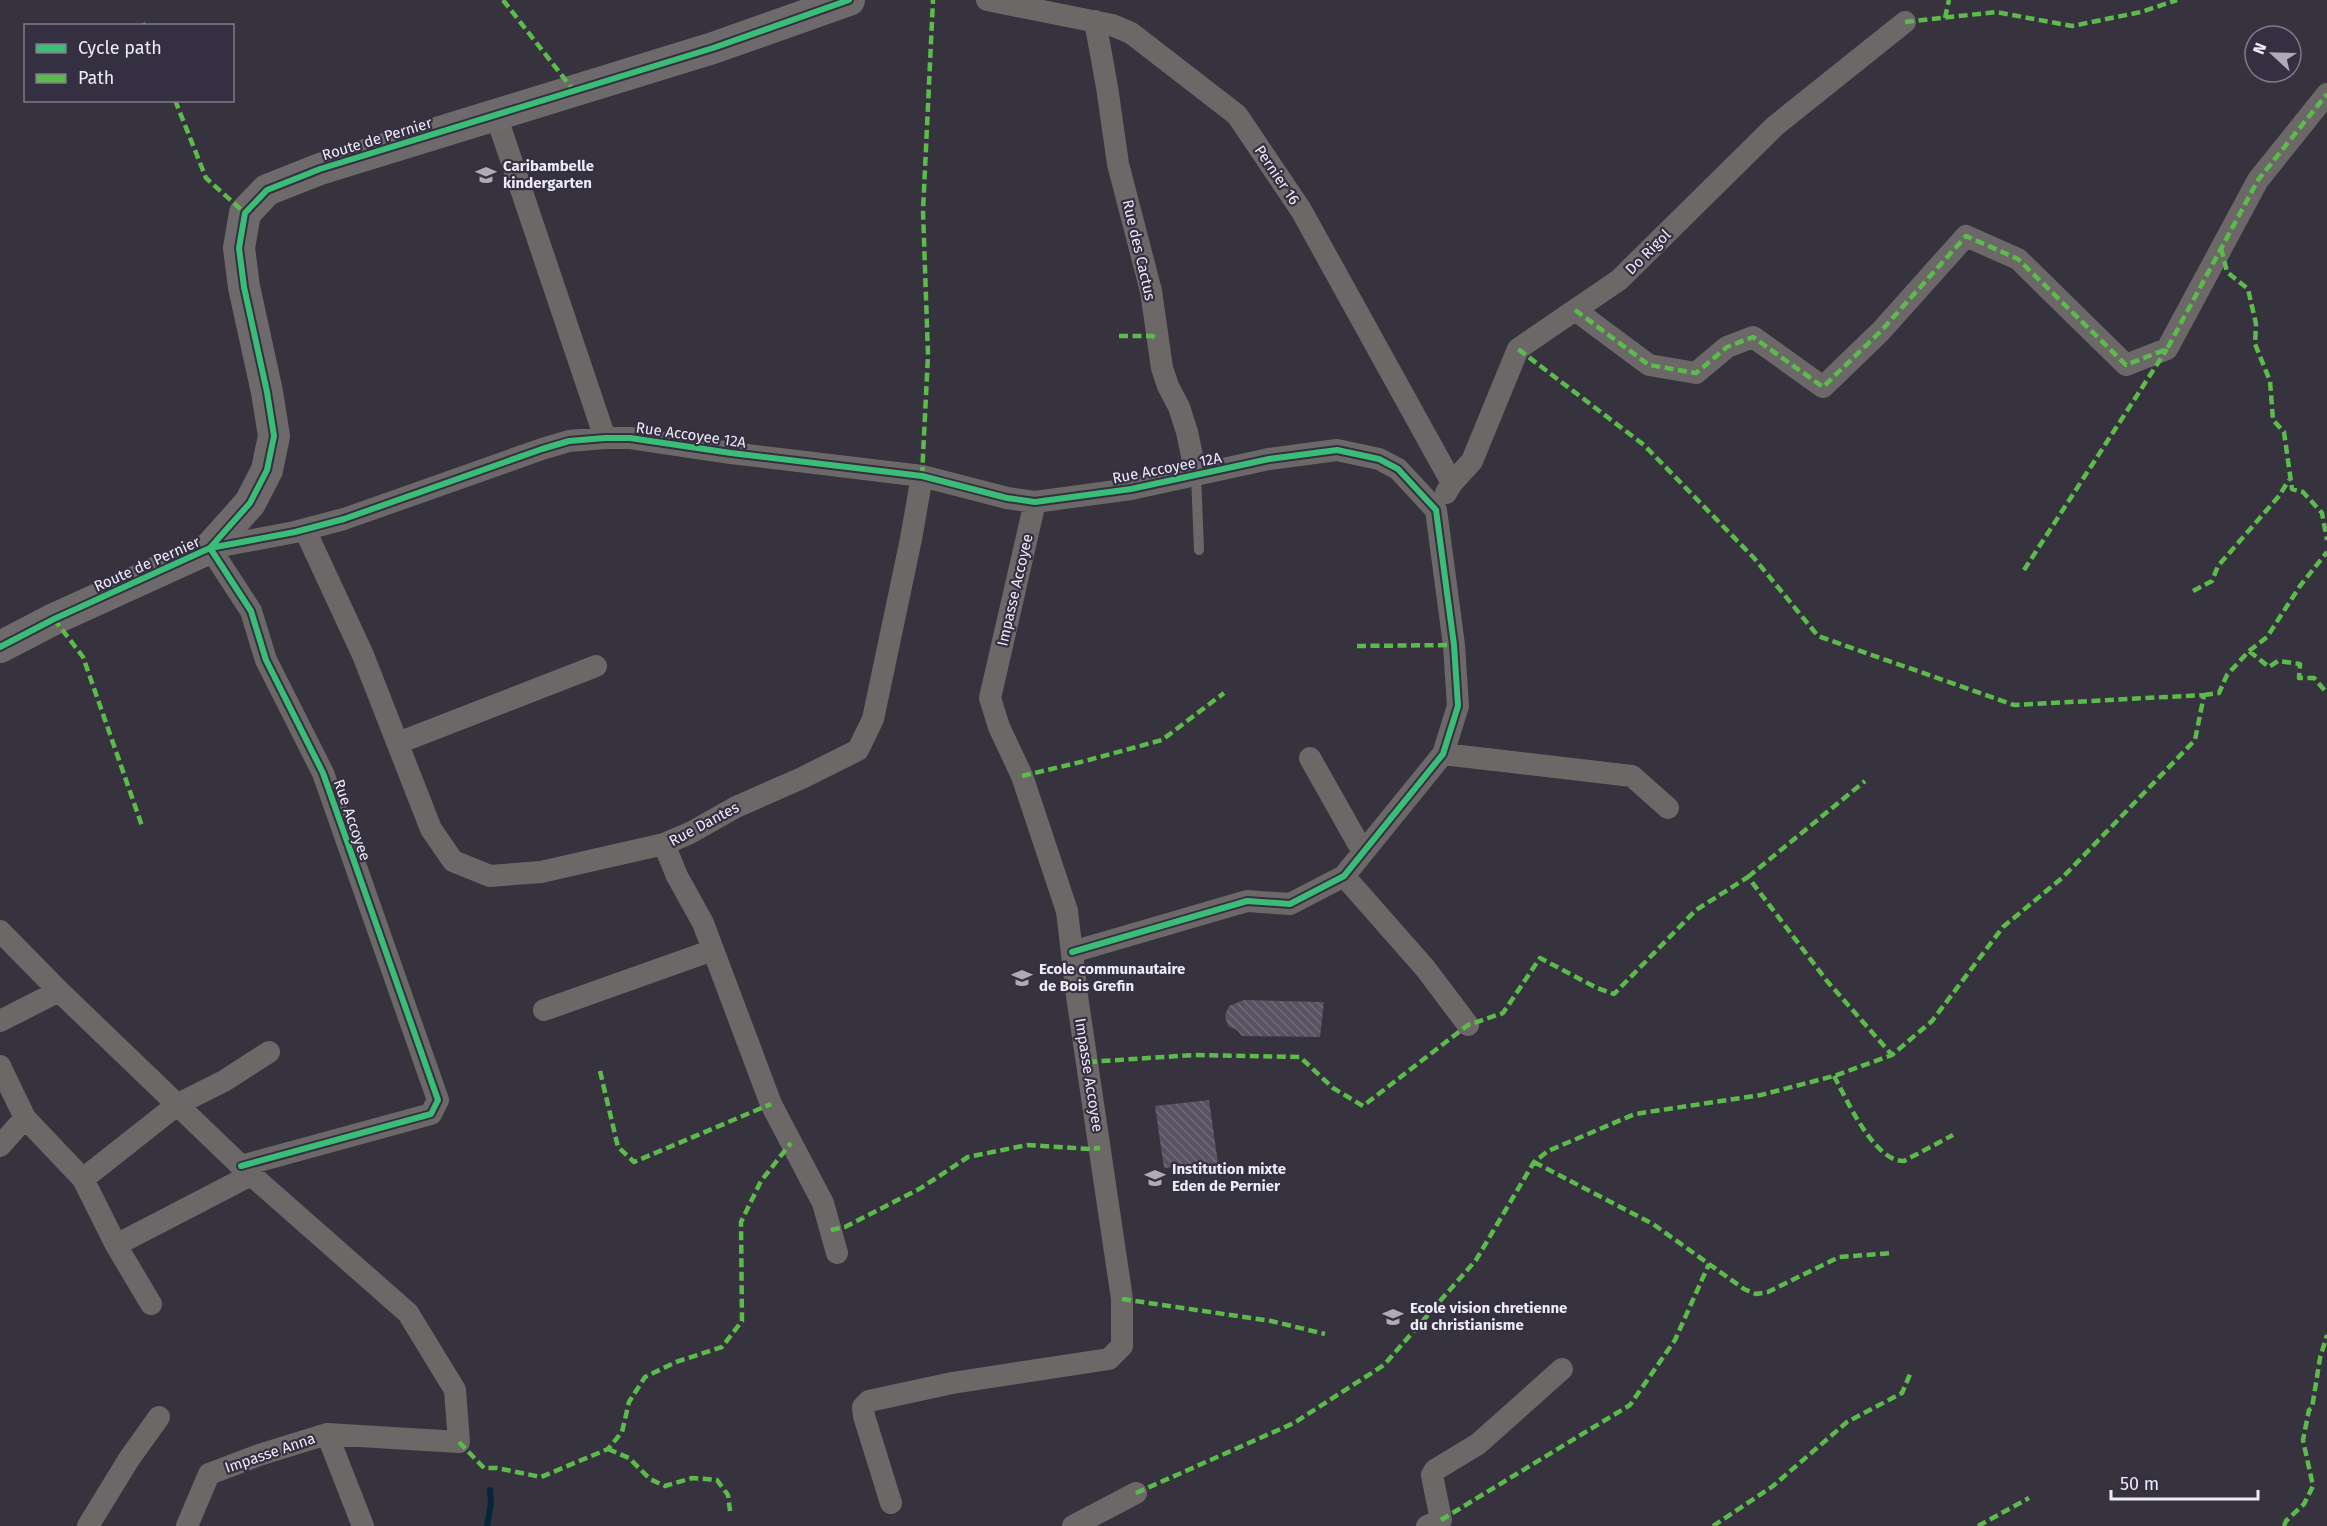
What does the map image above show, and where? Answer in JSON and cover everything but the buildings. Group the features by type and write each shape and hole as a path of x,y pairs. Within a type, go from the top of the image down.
{"street":[{"name":"Route de Pernier","path":"0,647 54,619 210,548 250,503 267,470 274,436 238,248 245,213 267,190 320,169 713,48 849,0"},
{"name":"Pernier 16","path":"987,0 1095,21 1131,33 1237,116 1301,210 1452,483"},
{"name":"Rue des Cactus","path":"1095,21 1118,164 1151,291 1162,368 1188,432 1196,475"},
{"name":"Do Rigol","path":"1436,510 1452,483 1472,461 1518,349 1619,280 1775,126 1905,22"},
{"path":"1575,310 1649,365 1696,373 1727,347 1753,337 1822,387 1881,331 1966,236 2018,259 2126,365 2167,349 2258,180 2327,94"},
{"path":"496,114 604,438"},
{"name":"Rue Accoyee 12A","path":"210,548 305,530 344,519 542,448 569,441 604,438 630,438 731,453 922,476 1007,498 1035,502 1131,489 1269,459 1336,450 1379,459 1398,469 1436,510"},
{"name":"Rue Dantes","path":"837,1253 823,1203 771,1104 703,923 677,876 664,844 690,833 736,807 858,750 873,719 922,476"},
{"name":"Impasse Accoyee","path":"891,1503 863,1407 869,1401 952,1383 1109,1359 1122,1346 1122,1299 1067,911 1022,776 999,727 990,698 1035,502"},
{"path":"1072,952 1247,901 1290,904 1344,876 1443,754 1458,706 1454,645 1436,510"},
{"path":"305,530 363,655 431,829 453,861 490,876 541,872 664,844"},
{"name":"Rue Accoyee","path":"210,548 251,611 266,660 323,773 438,1100 431,1114 246,1170"},
{"path":"398,743 596,666"},
{"path":"1443,754 1632,776 1668,808"},
{"path":"1310,758 1363,852"},
{"path":"1344,876 1425,969 1468,1025"},
{"path":"0,930 59,991 246,1170 116,1245"},
{"path":"544,1010 713,950"},
{"path":"0,1021 59,991"},
{"path":"83,1179 178,1104 224,1081 269,1052"},
{"path":"0,1066 25,1118 83,1179 116,1245 151,1304"},
{"path":"0,1146 25,1118"},
{"name":"Impasse Anna","path":"187,1526 209,1474 259,1455 327,1434 459,1442 456,1390 408,1313 246,1170"},
{"path":"1427,1526 1442,1520 1432,1475 1435,1470 1478,1444 1562,1369"},
{"path":"88,1526 159,1417"},
{"path":"327,1434 363,1526"},
{"path":"1073,1526 1136,1493"}],"lane":[{"path":"1196,475 1199,550"}],"waterway":[{"path":"487,1526 491,1503 490,1490"}],"marked path":[{"path":"503,0 574,91"},
{"path":"922,476 928,355 923,211 933,0"},
{"path":"1945,18 1949,0"},
{"path":"1905,22 1996,12 2072,26 2141,12 2177,0"},
{"path":"1575,310 1649,365 1696,373 1727,347 1753,337 1823,387 1881,331 1966,236 2018,259 2126,365 2167,349 2258,180 2327,94"},
{"path":"176,102 206,178 245,213"},
{"path":"2221,248 2227,272 2248,289 2256,324 2255,344 2270,381 2273,420 2284,432 2292,489 2303,492 2322,513 2327,540"},
{"path":"1119,336 1152,336 1157,339"},
{"path":"1136,1493 1294,1423 1384,1365 1476,1260 1534,1162 1548,1151 1635,1114 1761,1095 1834,1076 1892,1055 1932,1021 2003,927 2062,878 2195,740 2204,695 2014,705 1818,636 1754,558 1644,445 1518,349"},
{"path":"2024,570 2167,349"},
{"path":"2193,591 2212,581 2218,566 2279,496 2289,480"},
{"path":"2249,651 2267,637 2300,586 2327,552"},
{"path":"54,619 83,657 142,826"},
{"path":"1357,646 1454,645"},
{"path":"2204,695 2219,693 2227,675 2249,651 2269,667 2278,661 2300,664 2299,678 2314,678 2327,693"},
{"path":"1022,776 1162,740 1224,693"},
{"path":"1748,877 1865,781"},
{"path":"1088,1062 1194,1055 1300,1057 1333,1088 1363,1106 1468,1025 1503,1013 1540,958 1597,988 1614,994 1696,910 1748,877 1827,981 1892,1055"},
{"path":"600,1071 618,1147 634,1162 771,1104"},
{"path":"1834,1076 1862,1127 1882,1151 1893,1159 1904,1161 1953,1135"},
{"path":"459,1442 484,1468 497,1468 541,1477 608,1449 622,1432 629,1402 645,1377 676,1362 722,1347 742,1321 741,1222 761,1181 791,1143"},
{"path":"831,1230 845,1227 921,1188 968,1157 1027,1145 1100,1148"},
{"path":"1534,1162 1653,1224 1744,1289 1756,1294 1768,1292 1839,1257 1892,1253"},
{"path":"1441,1520 1630,1405 1675,1340 1709,1264"},
{"path":"1122,1299 1271,1321 1325,1334"},
{"path":"2284,1526 2286,1521 2304,1504 2313,1486 2303,1440 2327,1335"},
{"path":"1713,1526 1773,1486 1847,1422 1902,1393 1911,1372"},
{"path":"608,1449 629,1458 650,1479 665,1486 692,1478 717,1480 728,1495 730,1511"},
{"path":"1978,1526 2029,1498"}],"cycle path":[{"path":"0,647 54,619 210,548 250,503 267,470 274,436 267,392 244,287 239,248 245,213 267,190 320,169 713,48 849,0"},
{"path":"241,1166 431,1114 438,1100 323,773 266,660 251,611 210,548 295,532 344,519 569,441 630,438 731,453 922,476 1007,498 1035,502 1131,489 1269,459 1337,450 1379,459 1398,469 1436,510 1454,645 1458,706 1443,754 1344,876 1290,904 1247,901 1072,952"}],"place":[{"name":"Caribambelle kindergarten","path":"486,175"},
{"name":"Ecole communautaire de Bois Grefin","path":"1022,978"},
{"name":"Institution mixte Eden de Pernier","path":"1155,1178"},
{"name":"Ecole vision chretienne du christianisme","path":"1393,1317"}]}
